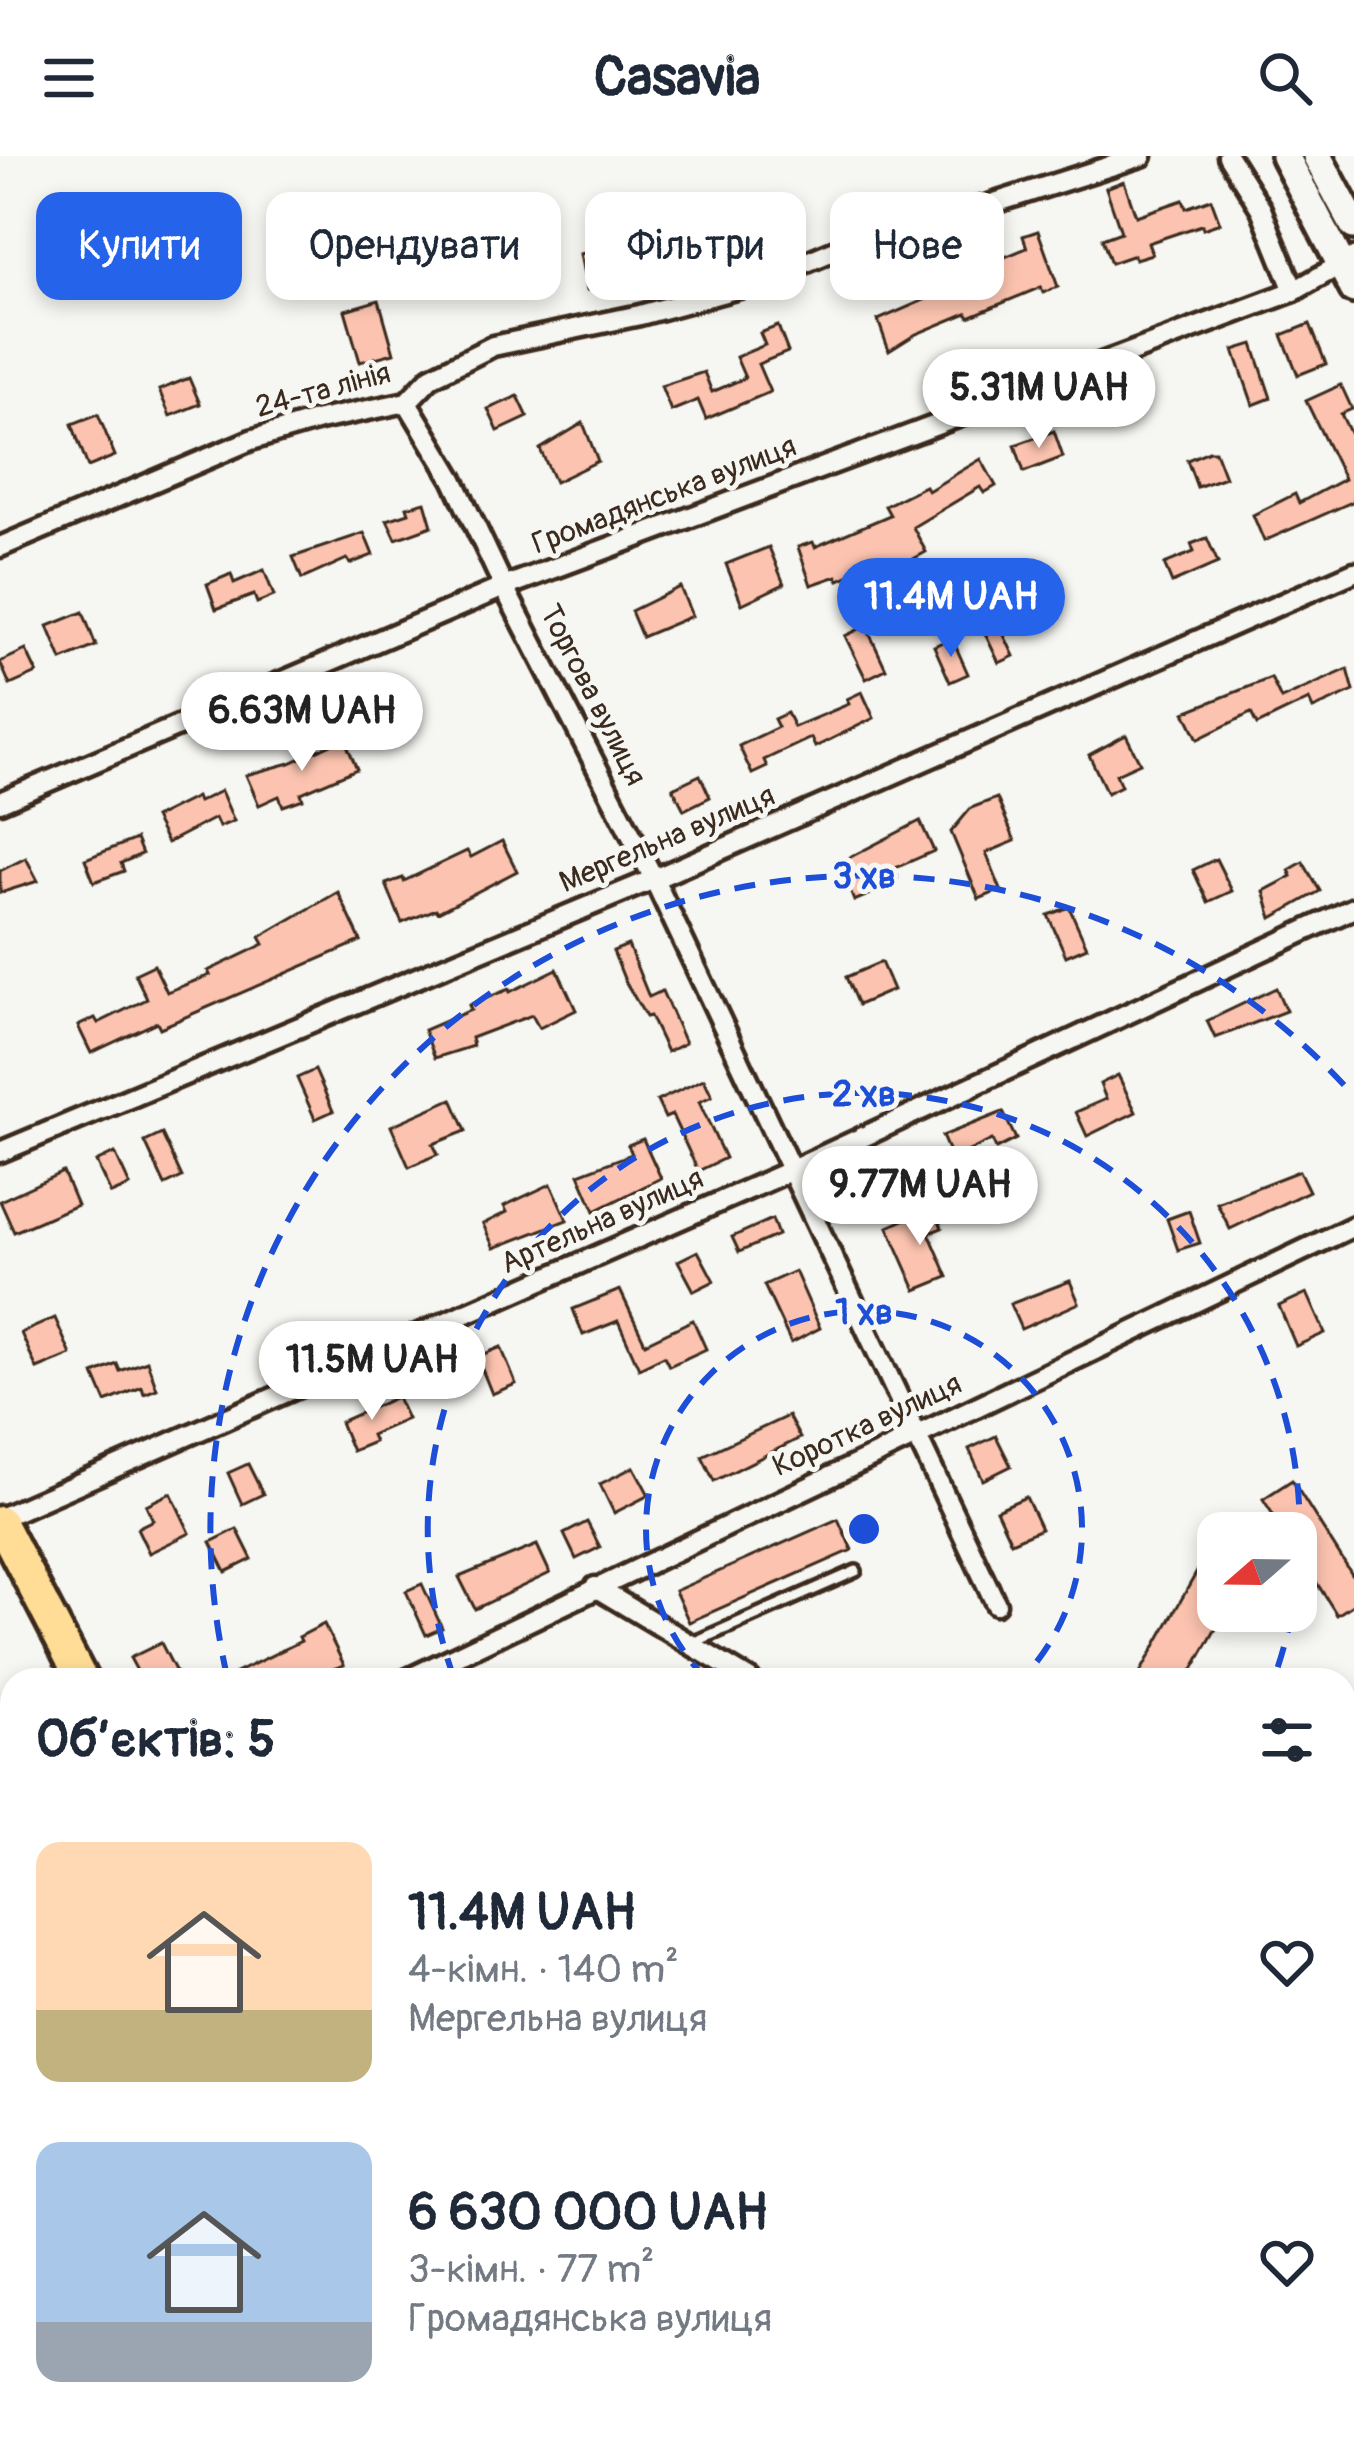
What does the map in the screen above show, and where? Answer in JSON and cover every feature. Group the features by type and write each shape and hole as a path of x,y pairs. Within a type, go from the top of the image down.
{"main road":[{"path":"0,1520 76,1668"}],"street":[{"name":"24-та лінія","path":"0,547 251,440 407,402 431,376 493,346 640,315 754,284 869,236 985,206 1142,156"},
{"path":"1228,156 1261,209 1294,291"},
{"path":"1285,156 1350,270"},
{"path":"1317,156 1354,225"},
{"name":"Громадянська вулиця","path":"0,802 504,587 1350,270"},
{"name":"Торгова вулиця","path":"407,402 453,479 654,879 996,1604"},
{"name":"Мергельна вулиця","path":"0,1152 654,879 1354,572"},
{"name":"Артельна вулиця","path":"0,1520 790,1172 1354,908"},
{"name":"Коротка вулиця","path":"433,1668 1354,1226"},
{"path":"595,1587 730,1668"}],"lane":[{"path":"690,1644 856,1571"}],"building":[{"path":"1124,181 1136,216 1183,200 1186,208 1211,199 1220,223 1148,243 1152,254 1111,263 1102,239 1121,232 1106,188"},
{"path":"1038,231 1058,287 1043,293 1041,287 969,317 967,313 889,351 878,320 924,300 1004,300 1004,257 1027,248 1023,236"},
{"path":"379,300 394,353 360,362 345,310"},
{"path":"1310,324 1326,364 1298,375 1282,335"},
{"path":"778,326 788,352 758,364 770,392 706,419 698,400 671,411 661,386 704,372 712,392 745,378 736,357 765,345 760,333"},
{"path":"1253,344 1271,398 1253,405 1234,350"},
{"path":"189,378 200,404 170,416 159,390"},
{"path":"1341,385 1352,409 1341,414 1354,441 1354,501 1264,541 1253,515 1295,494 1299,503 1344,479 1306,401"},
{"path":"518,396 528,417 498,431 488,409"},
{"path":"98,414 115,456 88,467 72,424"},
{"path":"583,423 598,461 555,482 540,449"},
{"path":"1054,431 1063,457 1024,472 1015,445"},
{"path":"1215,451 1225,477 1197,487 1187,460"},
{"path":"981,459 996,486 984,493 980,487 913,527 926,552 897,568 912,600 890,610 871,566 839,580 837,576 811,585 798,547 813,542 815,547 890,515 885,506 925,486 928,491"},
{"path":"425,502 432,526 396,539 387,520"},
{"path":"364,533 373,555 350,564 347,559 302,579 293,557"},
{"path":"1207,538 1218,563 1172,583 1164,564 1194,552 1191,544"},
{"path":"769,547 784,584 742,604 726,564"},
{"path":"264,570 274,596 257,603 254,595 216,609 207,584 231,574 234,583"},
{"path":"680,587 692,616 642,637 631,611"},
{"path":"83,612 96,646 62,660 48,626"},
{"path":"994,614 1014,656 999,663 979,621"},
{"path":"866,626 886,669 866,679 845,636"},
{"path":"952,638 968,674 950,682 934,646"},
{"path":"26,650 37,673 10,685 0,662"},
{"path":"1348,669 1354,691 1313,709 1309,700 1257,725 1251,713 1198,739 1185,712 1271,678 1281,699"},
{"path":"862,692 874,718 815,747 811,738 764,760 767,767 752,774 739,746 778,727 774,719 787,713 794,727 849,704 847,699"},
{"path":"1126,735 1140,763 1116,774 1121,786 1107,793 1089,755"},
{"path":"344,738 357,769 301,793 303,799 283,806 279,796 259,805 246,775 290,763"},
{"path":"700,775 710,797 684,810 673,788"},
{"path":"221,791 234,821 219,827 215,818 167,843 154,818 196,797 198,802"},
{"path":"997,798 1015,841 986,853 1001,890 979,899 951,832 971,808"},
{"path":"920,821 934,851 866,881 871,894 854,901 839,863"},
{"path":"136,839 142,854 121,863 124,871 94,882 85,859"},
{"path":"502,841 517,871 438,912 402,923 386,884 404,881 467,851 471,857"},
{"path":"26,858 38,881 0,893 0,871"},
{"path":"1216,859 1232,891 1208,902 1193,870"},
{"path":"1303,862 1320,891 1272,918 1264,891 1292,876 1289,870"},
{"path":"338,892 361,941 91,1053 78,1026 95,1018 98,1023 147,999 135,974 154,965 167,992 210,975 208,971 264,944 260,937"},
{"path":"1069,907 1087,947 1066,956 1048,915"},
{"path":"628,945 649,997 662,991 685,1043 667,1052 613,951"},
{"path":"881,962 893,990 858,1005 846,977"},
{"path":"557,969 576,1010 539,1028 532,1015 471,1038 473,1046 435,1058 424,1030 471,1010 469,1005"},
{"path":"1276,988 1286,1011 1215,1038 1207,1021"},
{"path":"315,1070 333,1111 315,1119 297,1078"},
{"path":"1118,1075 1136,1112 1087,1136 1076,1112 1106,1099 1100,1084"},
{"path":"704,1079 712,1096 699,1102 725,1158 698,1171 672,1115 665,1118 657,1101"},
{"path":"452,1099 466,1131 433,1144 438,1154 409,1167 391,1126"},
{"path":"1003,1112 1016,1139 996,1149 992,1140 952,1159 942,1136"},
{"path":"162,1134 182,1177 165,1185 145,1142"},
{"path":"643,1139 661,1178 595,1211 579,1174 632,1154 628,1145"},
{"path":"115,1153 130,1186 111,1194 96,1162"},
{"path":"889,1165 897,1187 865,1199 856,1177"},
{"path":"1299,1171 1309,1191 1230,1229 1217,1203"},
{"path":"63,1172 77,1205 14,1232 0,1201"},
{"path":"551,1184 567,1220 494,1248 483,1224 507,1212 504,1206"},
{"path":"933,1207 942,1228 929,1233 948,1277 916,1290 888,1227"},
{"path":"1189,1211 1200,1243 1178,1250 1167,1219"},
{"path":"772,1219 778,1235 739,1252 732,1237"},
{"path":"698,1251 714,1281 694,1291 678,1261"},
{"path":"795,1271 820,1328 791,1343 764,1285"},
{"path":"1070,1281 1079,1303 1021,1329 1010,1304"},
{"path":"620,1290 645,1343 693,1320 706,1349 669,1366 664,1356 639,1368 618,1321 583,1335 573,1309"},
{"path":"1307,1293 1325,1333 1296,1346 1279,1306"},
{"path":"55,1318 71,1355 37,1369 21,1333"},
{"path":"501,1347 516,1384 492,1394 477,1357"},
{"path":"147,1361 157,1389 144,1394 142,1387 106,1402 94,1374 117,1364 120,1371"},
{"path":"397,1397 407,1419 371,1435 374,1442 352,1451 340,1422"},
{"path":"788,1416 800,1438 714,1481 702,1456"},
{"path":"996,1436 1011,1466 983,1480 969,1449"},
{"path":"248,1464 263,1494 242,1504 228,1473"},
{"path":"634,1467 649,1495 614,1513 600,1484"},
{"path":"1292,1480 1312,1512 1271,1512 1263,1499"},
{"path":"171,1493 190,1533 149,1553 137,1528 153,1520 146,1505"},
{"path":"1026,1497 1041,1529 1011,1542 996,1510"},
{"path":"838,1519 852,1550 689,1622 675,1591"},
{"path":"1317,1520 1354,1578 1354,1604 1337,1615 1317,1583"},
{"path":"587,1522 600,1547 576,1559 564,1534"},
{"path":"237,1529 252,1559 226,1572 211,1542"},
{"path":"537,1545 550,1573 475,1609 459,1577"},
{"path":"1197,1572 1197,1632 1214,1632 1194,1668 1143,1668"},
{"path":"422,1584 442,1628 426,1635 406,1591"},
{"path":"324,1624 344,1665 246,1668 301,1641 299,1637"},
{"path":"161,1643 174,1668 135,1668 130,1658"}]}
